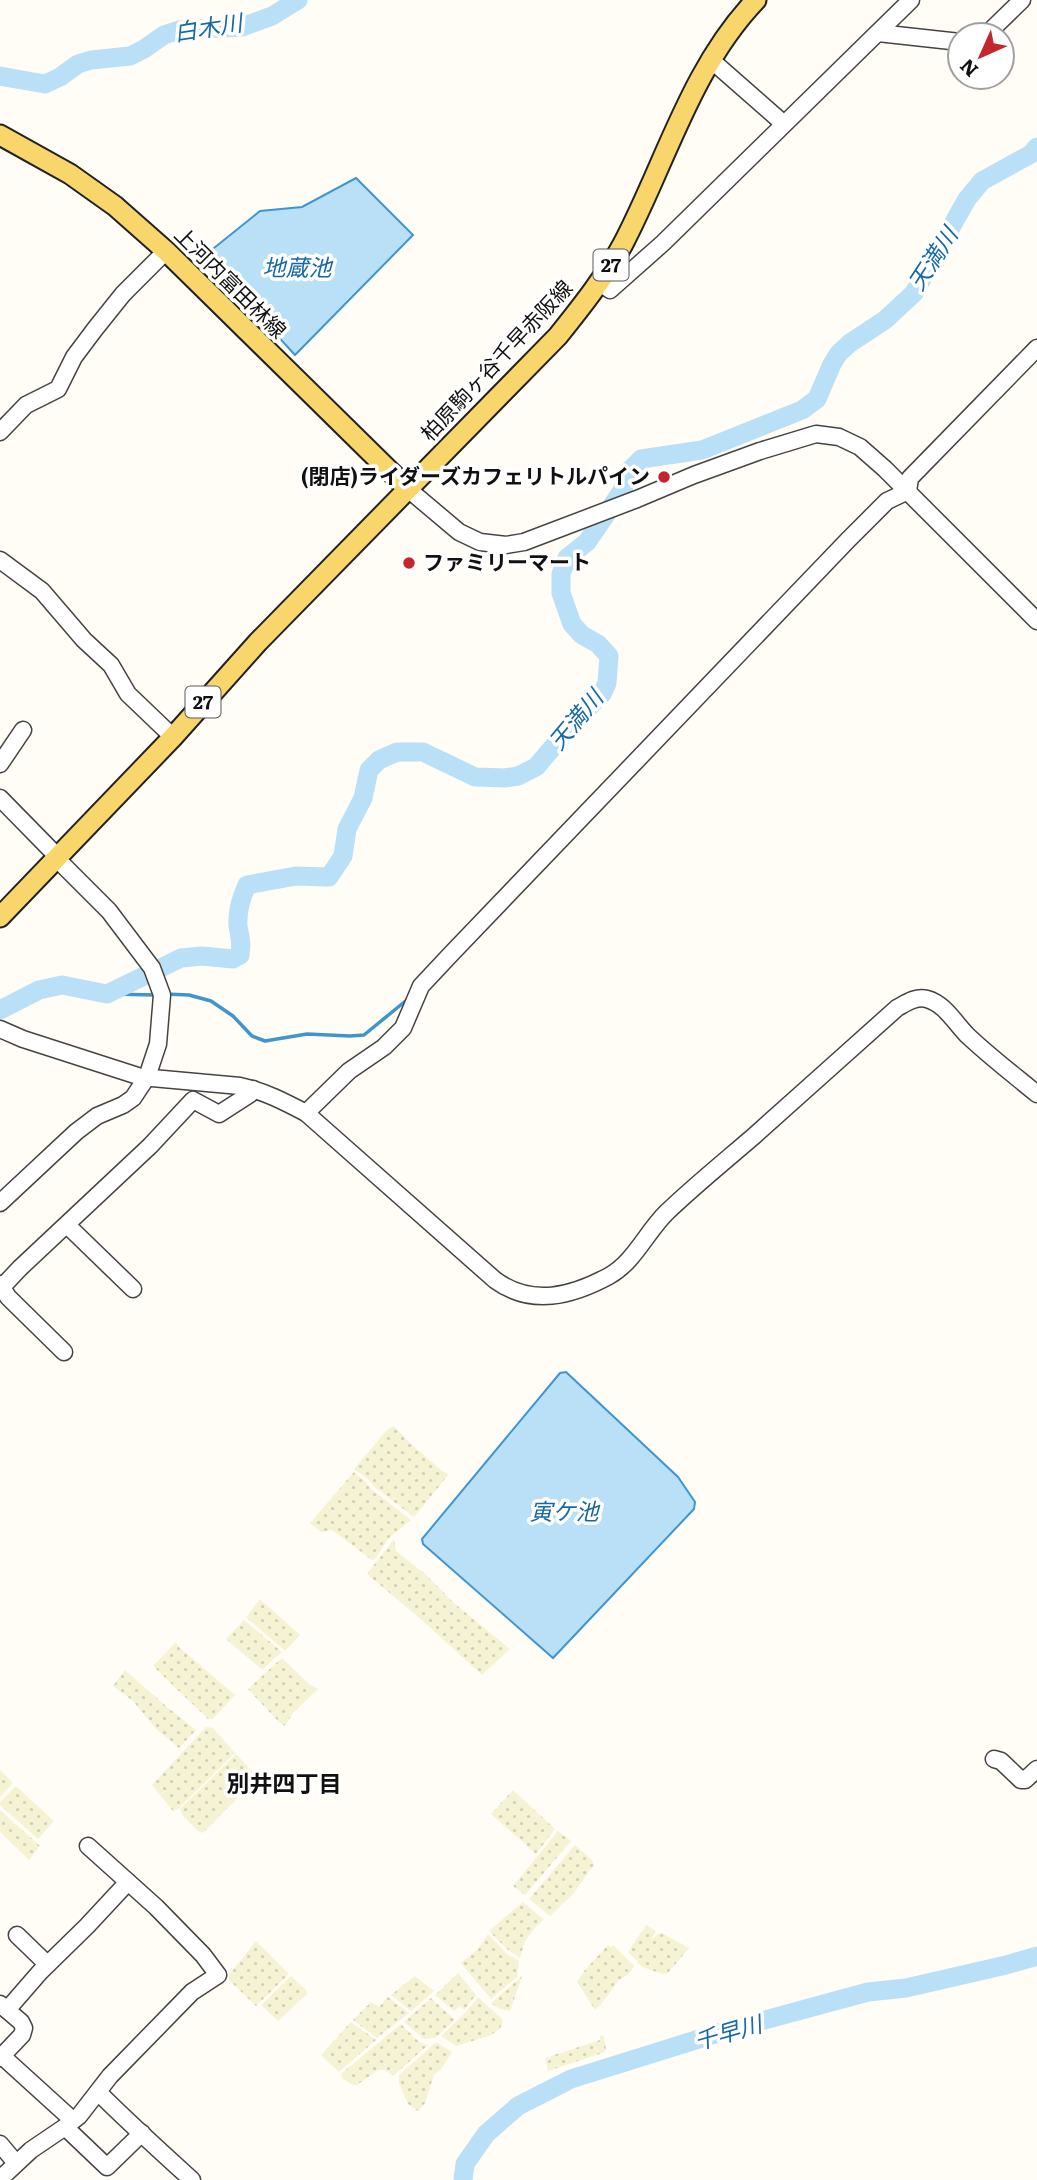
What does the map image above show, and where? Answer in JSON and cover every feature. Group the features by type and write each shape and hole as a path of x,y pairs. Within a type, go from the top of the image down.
{"main road":[{"name":"柏原駒ヶ谷千早赤阪線","path":"0,917 173,737 258,642 558,336 600,283 624,242 710,59 735,22 756,0"},
{"name":"上河内富田林線","path":"0,135 70,173 115,206 166,251 408,489"}],"street":[{"path":"600,283 610,290 663,243 911,0"},
{"path":"1000,21 1022,0"},
{"path":"878,33 946,41"},
{"path":"710,59 784,124"},
{"path":"0,432 26,405 58,390 74,357 95,329 123,294 166,251"},
{"path":"908,491 910,478 1037,348"},
{"path":"408,489 459,532 480,542 506,545 523,542 587,519 760,451 816,434 839,437 860,447 908,491 1037,621"},
{"path":"306,1113 349,1071 384,1047 403,1028 421,986 451,954 848,540 887,501 908,491"},
{"path":"0,560 43,592 77,632 111,665 128,694 173,737"},
{"path":"0,764 23,730"},
{"path":"0,798 109,911 152,968 162,995 159,1037 146,1078 133,1098 97,1116 76,1132 0,1203"},
{"path":"0,1028 23,1039 146,1078 225,1084 253,1089 306,1113 495,1280 511,1290 544,1298 567,1294 621,1268 667,1213 897,1008 909,1001 918,998 936,1003 967,1034 1037,1094"},
{"path":"64,1352 8,1297 1,1285 150,1146 193,1100 219,1114 250,1094 253,1089"},
{"path":"67,1225 133,1289"},
{"path":"993,1759 1001,1761 1021,1780 1025,1780 1037,1769"},
{"path":"0,2179 31,2150 68,2125 192,1992 218,1975 203,1955 156,1907 88,1846"},
{"path":"128,1882 4,2007 24,2028 22,2035 1,2057 67,2115 68,2125 107,2167 142,2133"},
{"path":"17,1935 47,1964"},
{"path":"98,2092 192,2180"},
{"path":"0,2144 16,2163"}],"shaded area":[{"path":"394,1426 442,1471 449,1474 414,1517 354,1469 387,1430"},
{"path":"354,1472 411,1520 388,1539 372,1560 332,1530 321,1532 310,1523"},
{"path":"394,1539 396,1551 510,1649 482,1675 367,1574"},
{"path":"260,1599 300,1635 285,1651 246,1617"},
{"path":"244,1620 282,1652 262,1670 226,1639"},
{"path":"176,1642 235,1695 213,1719 208,1719 153,1666"},
{"path":"282,1658 318,1689 293,1713 285,1726 248,1689"},
{"path":"125,1670 196,1730 179,1748 157,1730 133,1701 113,1686"},
{"path":"206,1727 213,1728 235,1753 173,1811 152,1785"},
{"path":"236,1754 258,1777 203,1833 198,1831 183,1816 180,1809"},
{"path":"0,1770 13,1783 0,1797"},
{"path":"16,1786 54,1821 38,1839 0,1805"},
{"path":"513,1790 555,1829 536,1854 491,1814"},
{"path":"0,1810 40,1846 29,1860 0,1832"},
{"path":"558,1831 571,1841 525,1895 513,1886"},
{"path":"575,1845 594,1865 573,1894 550,1916 529,1899"},
{"path":"523,1902 544,1920 525,1941 520,1958 489,1931"},
{"path":"646,1925 656,1931 650,1941 662,1933 689,1948 668,1973 642,1967 637,1962 640,1957 637,1961 628,1952"},
{"path":"488,1934 506,1953 519,1961 517,1977 491,1999 461,1963 478,1949"},
{"path":"256,1941 289,1974 256,2006 229,1980 229,1975"},
{"path":"608,1945 613,1945 634,1966 595,2010 577,1982"},
{"path":"458,1973 476,1995 464,2010 460,2006 454,2011 435,1995"},
{"path":"291,1976 307,1994 278,2021 261,2005"},
{"path":"415,1976 434,1991 411,2011 391,1995"},
{"path":"522,1976 510,2011 491,2003"},
{"path":"388,1997 409,2013 377,2038 353,2020 371,2002 379,2007"},
{"path":"478,1997 503,2020 500,2029 489,2036 456,2046 441,2036 465,2013"},
{"path":"431,1998 455,2020 435,2038 424,2039 404,2022"},
{"path":"351,2022 376,2040 339,2072 321,2055"},
{"path":"401,2024 419,2042 428,2045 393,2076 385,2070 378,2070 357,2085 342,2078 341,2074"},
{"path":"603,2035 605,2052 548,2071 545,2058 600,2040"},
{"path":"436,2042 452,2052 434,2075 425,2103 418,2111 408,2104 399,2083 399,2075"}],"water":[{"name":"地蔵池","path":"356,178 413,235 295,355 204,256 260,211 302,207"},
{"name":"寅ケ池","path":"566,1372 678,1477 695,1502 694,1509 553,1658 423,1544 422,1539 560,1373"}],"waterway":[{"name":"白木川","path":"0,76 45,84 78,64 130,56 164,35 179,30 242,27 272,16 298,0"},
{"name":"天満川","path":"0,1010 39,990 62,985 107,994 181,958 202,956 233,959 240,955 238,916 247,885 296,876 329,877 343,856 347,829 363,798 369,770 379,760 397,752 423,752 475,777 518,776 536,767 602,694 607,683 609,656 572,624 561,593 561,574 567,558 587,542 622,491 629,471 641,459 702,450 802,410 817,399 839,353 885,320 914,293 967,199 982,181 1031,154 1037,147"},
{"path":"107,994 157,995"},
{"path":"165,994 189,995 211,1001 233,1016 252,1036 265,1041 307,1034 364,1035 408,999"},
{"name":"千早川","path":"463,2180 465,2164 486,2134 518,2106 571,2079 728,2030 868,1992 906,1988 1037,1956"}],"place":[{"name":"(閉店)ライダーズカフェリトルパイン","path":"664,477"},
{"name":"ファミリーマート","path":"409,563"}],"district":[{"name":"別井四丁目","path":"284,1784"}]}
